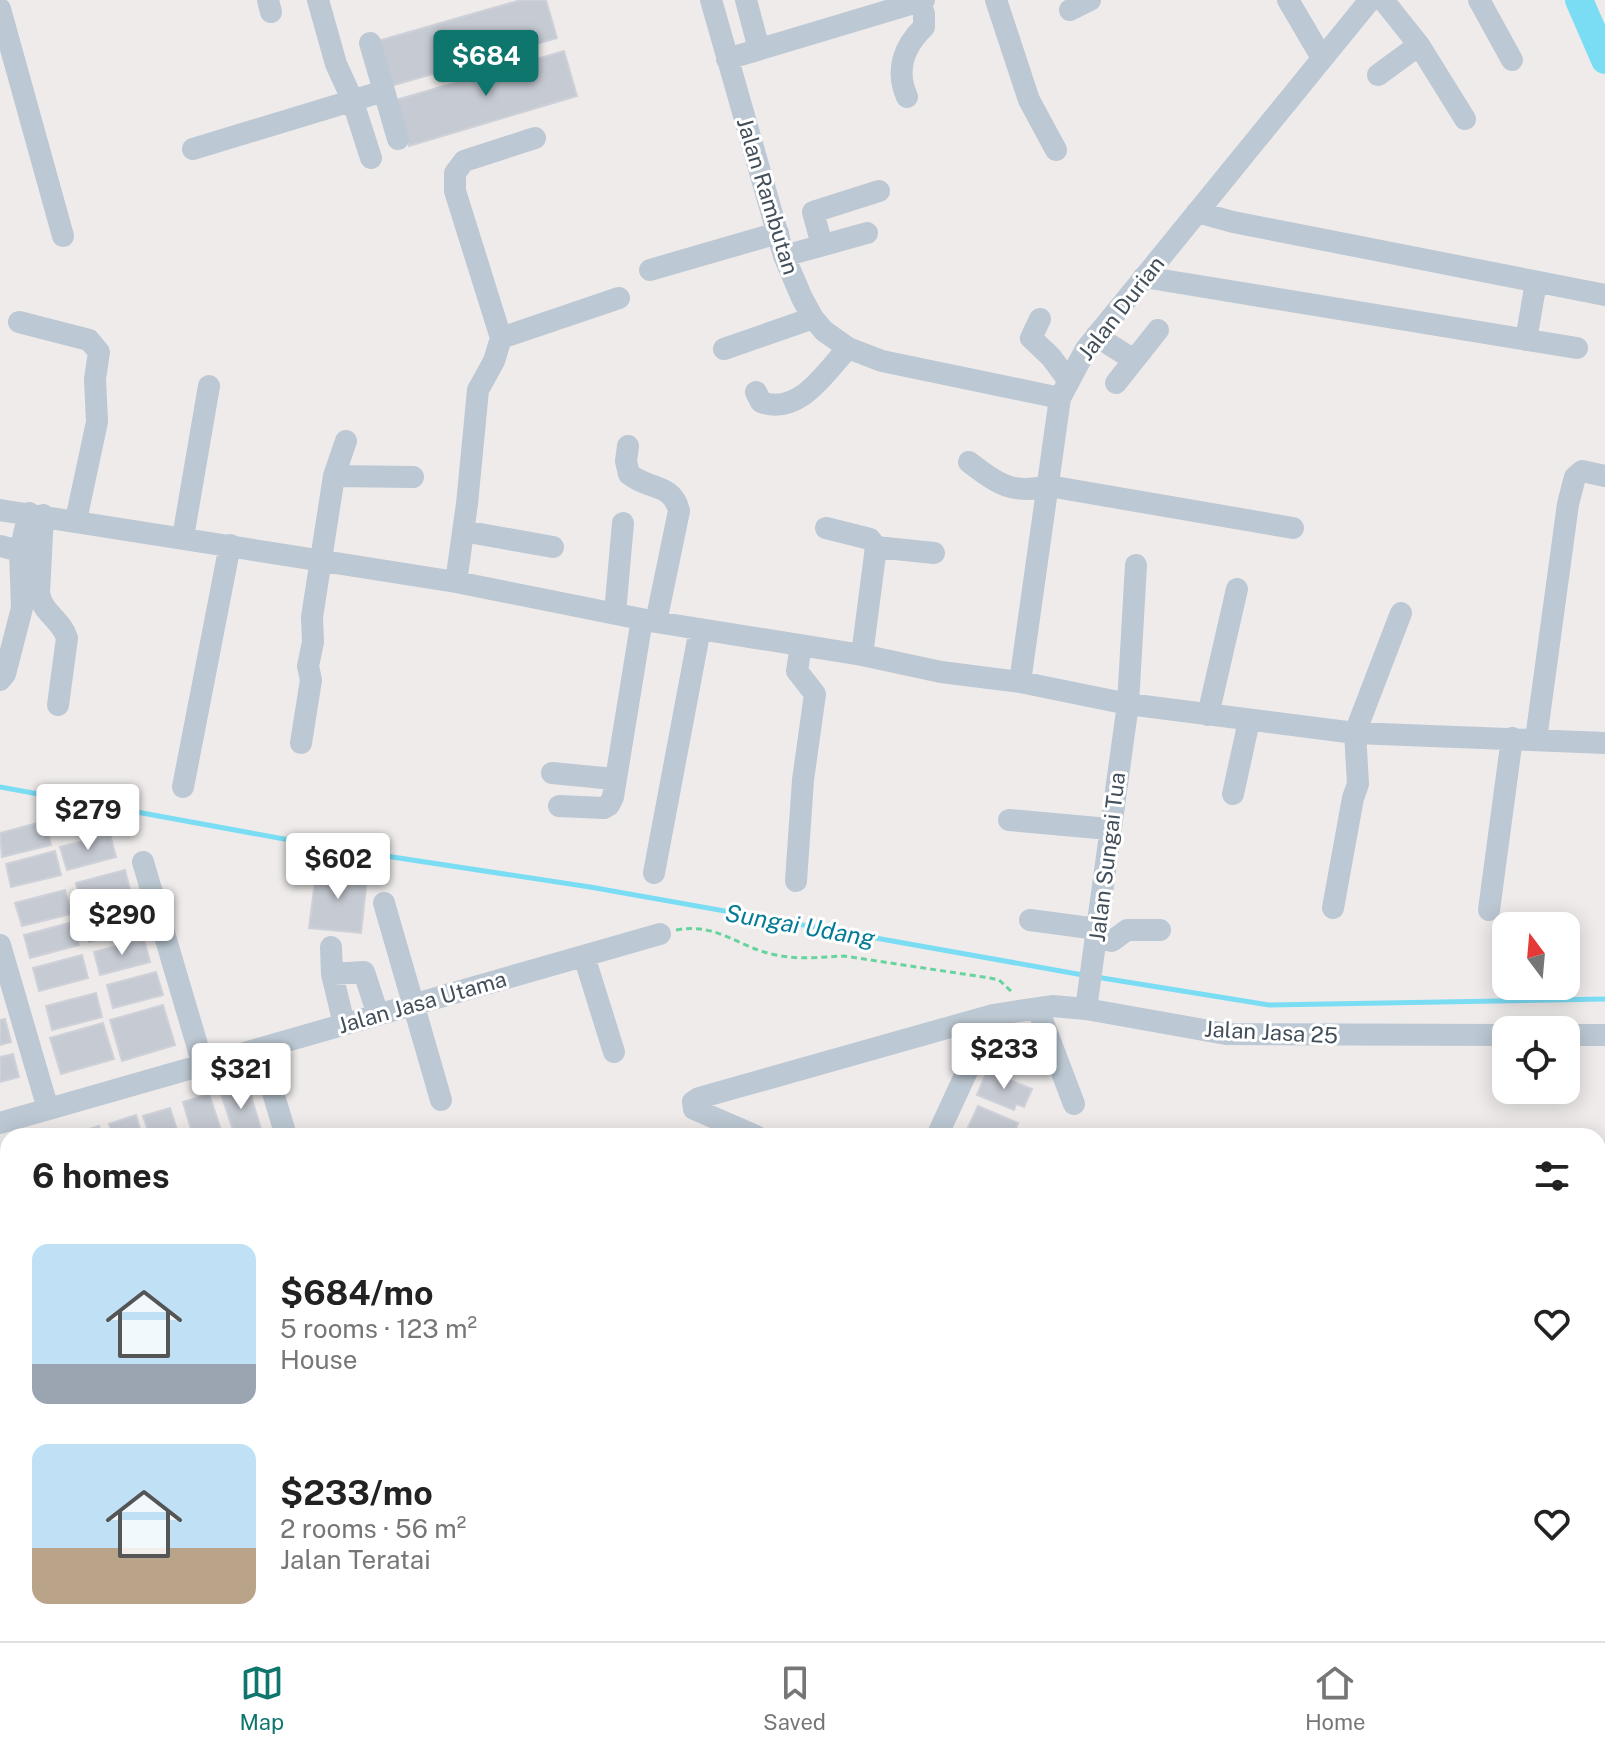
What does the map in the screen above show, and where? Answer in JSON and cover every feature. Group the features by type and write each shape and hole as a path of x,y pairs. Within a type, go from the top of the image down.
{"street":[{"path":"318,0 336,64 352,99 371,158"},
{"name":"Jalan Rambutan","path":"711,0 784,256 813,318 824,331 848,348 882,361 1064,389"},
{"path":"746,0 759,49"},
{"path":"996,0 1029,100 1056,150"},
{"path":"1288,0 1322,58"},
{"name":"Jalan Durian","path":"1020,682 1064,389 1096,336 1370,0"},
{"path":"1383,0 1419,45 1465,119"},
{"path":"1479,0 1512,60"},
{"path":"727,59 922,1 924,27 906,49 901,68 907,97"},
{"path":"0,9 63,236"},
{"path":"370,43 398,139"},
{"path":"1378,75 1419,45"},
{"path":"0,94 22,87"},
{"path":"193,149 384,91"},
{"path":"456,582 478,390 494,361 501,338 455,191 455,173 464,161 535,138"},
{"path":"822,245 813,212 879,191"},
{"path":"1197,212 1233,222 1605,295"},
{"path":"650,270 778,233"},
{"path":"784,256 867,233"},
{"path":"1144,277 1577,348"},
{"path":"1526,340 1536,282"},
{"path":"501,338 619,298"},
{"path":"724,349 813,318"},
{"path":"1040,319 1031,338 1051,357 1064,389"},
{"path":"19,322 89,340 99,352 95,379 97,422 76,520"},
{"path":"1116,383 1158,330"},
{"path":"1096,336 1134,360"},
{"path":"756,392 761,402 774,407 789,405 801,398 848,348"},
{"path":"183,537 209,386"},
{"path":"301,743 311,680 308,666 313,642 312,617 334,476 346,441"},
{"path":"559,806 604,808 613,797 614,779 649,620 679,511 671,493 629,474 626,461 628,446"},
{"path":"969,462 997,483 1025,491 1049,486 1293,528"},
{"path":"1536,739 1568,504 1575,477 1582,471 1605,476"},
{"path":"334,476 413,477"},
{"path":"0,510 456,582 649,620 862,655 941,672 1020,682 1128,704 1355,733 1605,743"},
{"path":"0,680 5,674 22,608 10,549 36,514"},
{"path":"36,514 41,604 64,630 67,638 58,705"},
{"path":"615,613 623,523"},
{"path":"826,528 870,539 876,547 862,655"},
{"path":"463,531 553,547"},
{"path":"183,787 230,545"},
{"path":"876,547 934,553"},
{"name":"Jalan Sungai Tua","path":"1087,1000 1128,704 1136,565"},
{"path":"1208,715 1237,589"},
{"path":"1333,908 1358,784 1355,733 1401,613"},
{"path":"654,873 700,629"},
{"path":"796,881 803,780 815,694 797,671 801,646"},
{"path":"1233,794 1249,721"},
{"path":"1489,910 1512,738"},
{"path":"552,773 614,779"},
{"path":"1009,820 1109,829"},
{"path":"143,862 203,1065"},
{"path":"384,903 441,1100"},
{"path":"1030,920 1112,941 1127,930 1160,930"},
{"name":"Jalan Jasa Utama","path":"0,1123 660,934"},
{"path":"0,945 48,1109"},
{"path":"331,947 332,974 344,1024"},
{"path":"584,956 614,1052"},
{"path":"332,974 361,971 367,974 378,1015"},
{"name":"Jalan Jasa 25","path":"738,1128 694,1109 693,1102 993,1015 1087,1000 1226,1034 1492,1035"},
{"path":"1038,1009 1074,1104"},
{"path":"941,1128 993,1015"},
{"path":"1580,1035 1605,1035"},
{"path":"260,1049 284,1128"}],"path":[{"path":"660,934 701,928 778,956 827,959 844,956 971,974 999,980 1020,999 1038,1009"}],"building":[{"path":"521,0 546,0 557,38 391,86 378,41"},
{"path":"564,51 577,96 409,146 396,100"},
{"path":"45,821 51,845 2,857 0,833"},
{"path":"110,834 116,857 67,870 60,847"},
{"path":"55,851 61,875 11,887 6,864"},
{"path":"317,866 356,872 355,876 367,878 361,933 309,928"},
{"path":"125,870 131,893 82,906 76,883"},
{"path":"65,890 71,914 22,926 15,903"},
{"path":"132,906 138,929 89,942 83,919"},
{"path":"73,922 79,945 30,958 24,935"},
{"path":"144,939 150,962 100,975 94,952"},
{"path":"82,955 88,978 39,991 33,968"},
{"path":"156,972 163,995 113,1008 107,985"},
{"path":"96,993 102,1017 52,1030 46,1006"},
{"path":"163,1005 175,1045 122,1061 110,1020"},
{"path":"5,1019 11,1042 0,1045 0,1020"},
{"path":"103,1023 114,1059 61,1074 50,1038"},
{"path":"13,1054 19,1077 0,1082 0,1057"},
{"path":"987,1071 1032,1089 1024,1107 1016,1104 1014,1110 977,1095"},
{"path":"247,1083 261,1128 232,1128 220,1091"},
{"path":"209,1094 220,1128 191,1128 183,1102"},
{"path":"978,1106 1018,1123 1016,1128 968,1128"},
{"path":"170,1108 176,1128 147,1128 143,1116"},
{"path":"136,1115 140,1128 110,1128 109,1124"}],"waterway":[{"path":"1579,0 1605,60"},
{"name":"Sungai Udang","path":"0,787 333,848 590,887 1083,975"},
{"name":"Sungai Udang","path":"1096,977 1269,1005 1605,999"}]}
